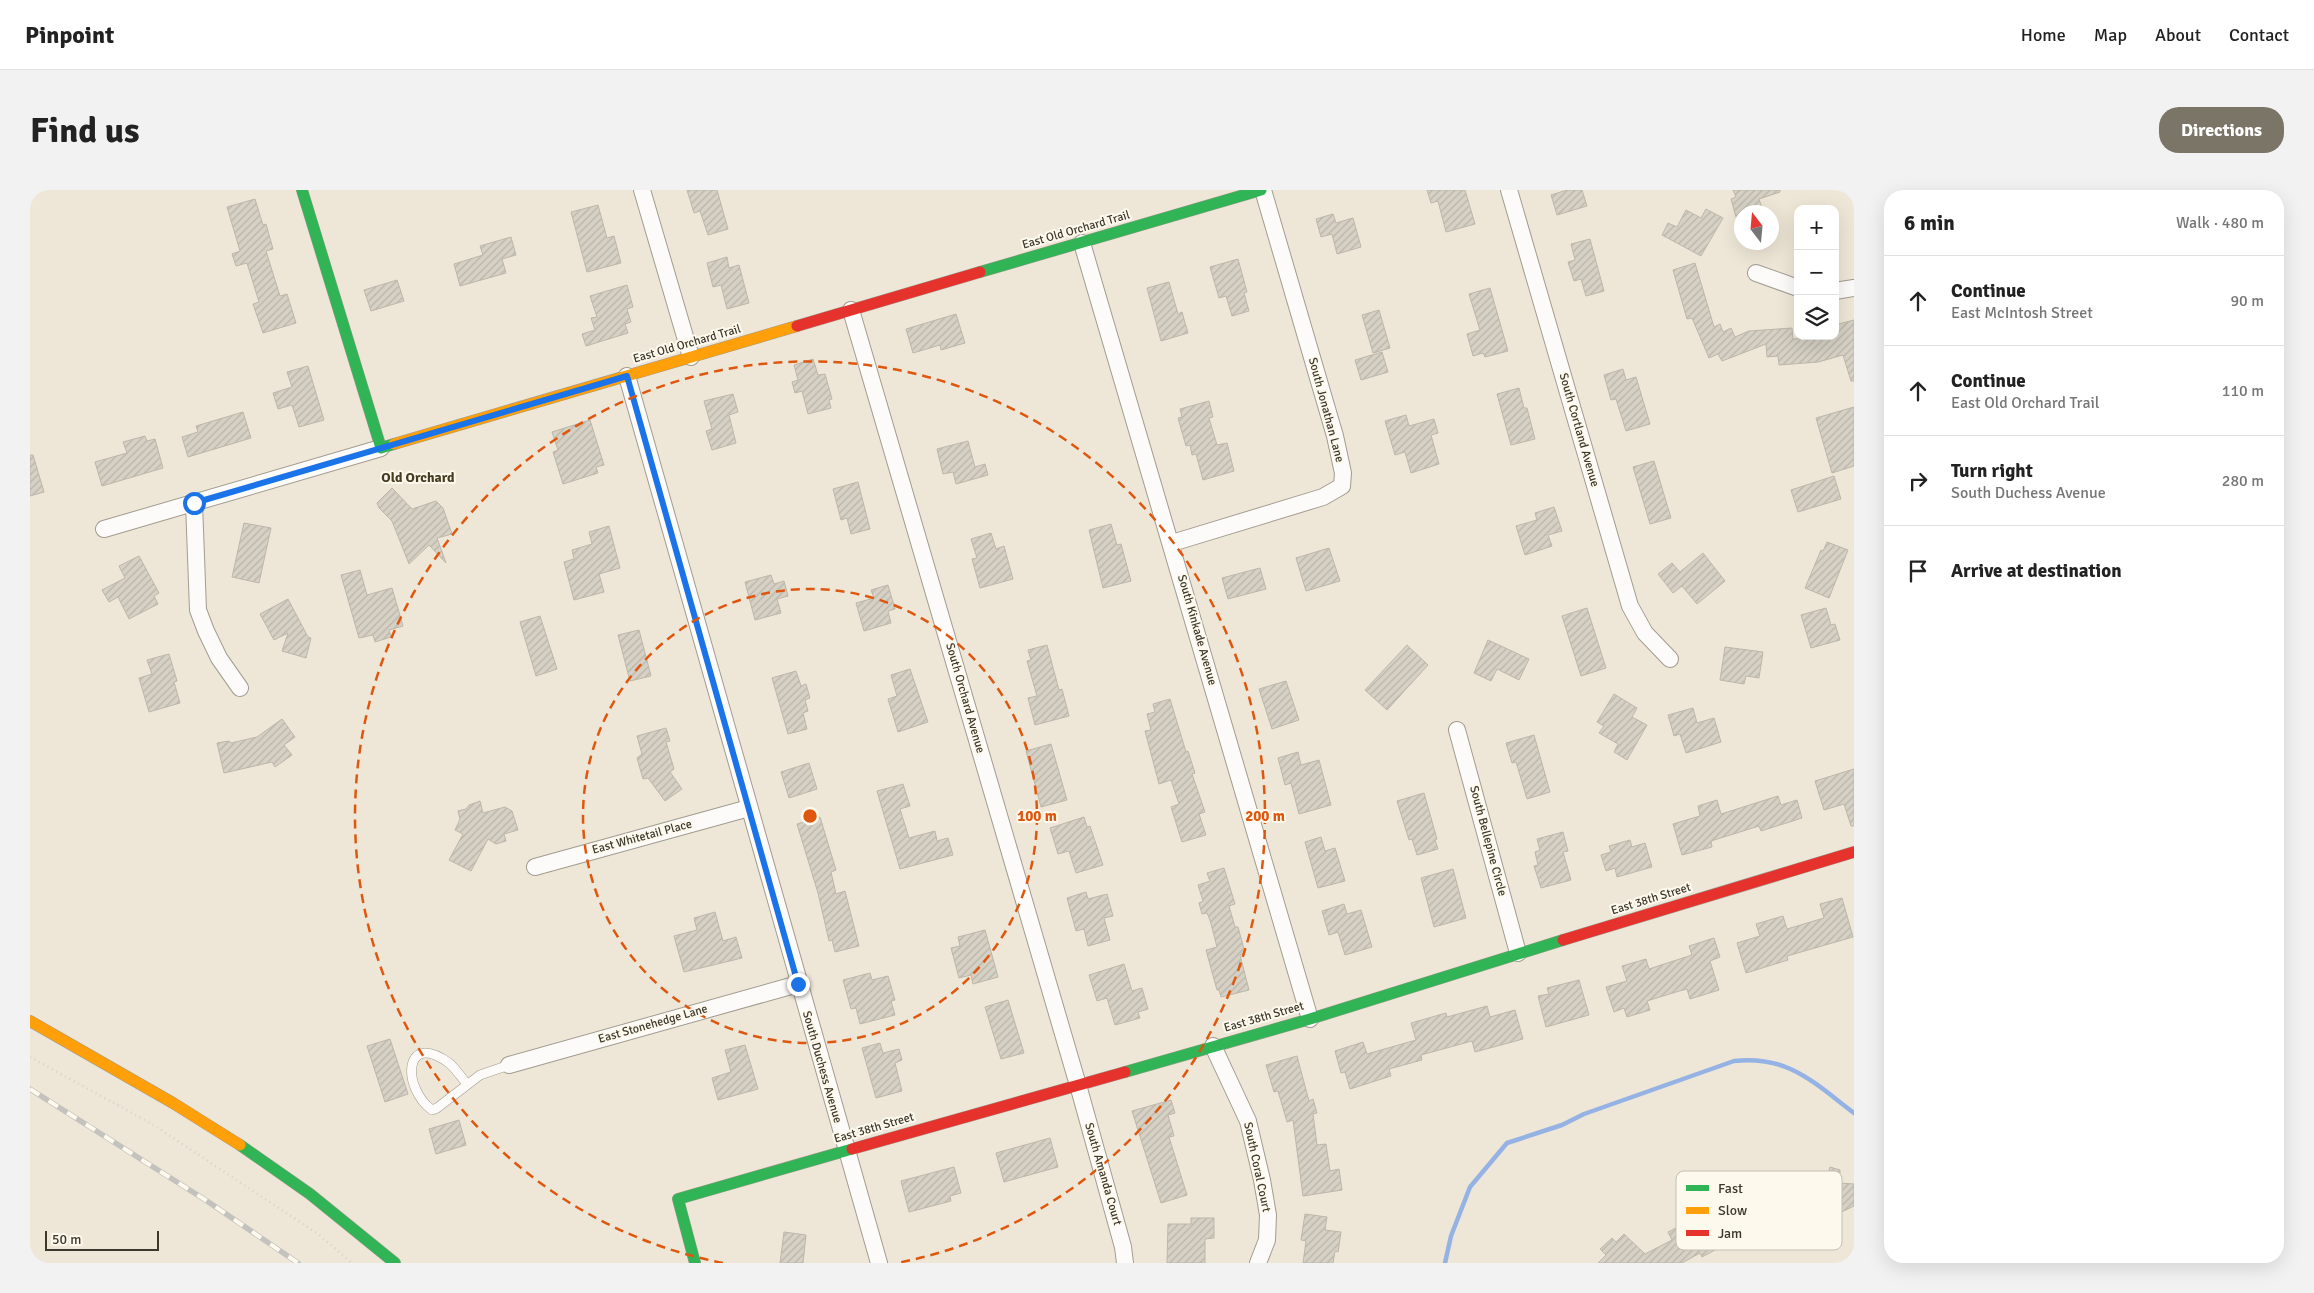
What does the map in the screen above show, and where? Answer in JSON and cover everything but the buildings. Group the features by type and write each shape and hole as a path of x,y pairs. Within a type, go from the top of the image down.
{"street":[{"path":"104,529 381,448 302,190"},
{"path":"642,190 691,357"},
{"name":"East Old Orchard Trail","path":"381,448 1262,190"},
{"name":"South Jonathan Lane","path":"1172,543 1323,497 1342,486 1343,473 1335,436 1262,190"},
{"name":"South Cortland Avenue","path":"1509,190 1630,606 1645,633 1670,659"},
{"name":"South Kinkade Avenue","path":"1082,243 1172,543 1310,1018"},
{"path":"1756,273 1794,287"},
{"path":"1839,290 1854,288"},
{"name":"South Orchard Avenue","path":"851,310 1078,1085"},
{"name":"South Duchess Avenue","path":"627,376 798,984 847,1150"},
{"path":"194,503 198,610 220,658 240,688"},
{"name":"South Bellepine Circle","path":"1457,730 1518,953"},
{"name":"East Whitetail Place","path":"535,866 748,808"},
{"name":"East 38th Street","path":"695,1263 678,1199 1310,1018 1854,852"},
{"name":"East Stonehedge Lane","path":"509,1065 798,984"},
{"path":"30,1021 190,1112 312,1195 395,1263"},
{"name":"South Coral Court","path":"1213,1046 1248,1121 1262,1180 1268,1215 1267,1240 1258,1263"},
{"name":"South Amanda Court","path":"1078,1085 1123,1247 1125,1263"},
{"path":"847,1150 879,1263"}],"lane":[{"path":"467,1084 450,1064 427,1053 420,1054 411,1063 413,1083 418,1096 432,1110 480,1076 509,1065"}],"path":[{"path":"30,1057 152,1124 318,1234 352,1263"}],"waterway":[{"path":"1445,1263 1451,1236 1470,1187 1507,1143 1562,1125 1584,1114 1734,1061 1753,1060 1770,1062 1799,1073 1854,1113"}],"railway":[{"path":"30,1089 207,1201 298,1263"}],"traffic: fast":[{"path":"302,190 381,448 394,444"},
{"path":"980,272 1261,190"},
{"path":"1125,1072 1310,1019 1563,940"},
{"path":"240,1145 310,1194 395,1263"},
{"path":"695,1263 678,1199 852,1149"}],"traffic: slow":[{"path":"394,444 797,326"},
{"path":"30,1021 173,1103 240,1145"}],"traffic: jam":[{"path":"797,326 980,272"},
{"path":"1563,940 1854,852"},
{"path":"852,1149 1125,1072"}],"district":[{"name":"Old Orchard","path":"418,477"}],"route":[{"path":"194,503 627,376 798,984"}]}
